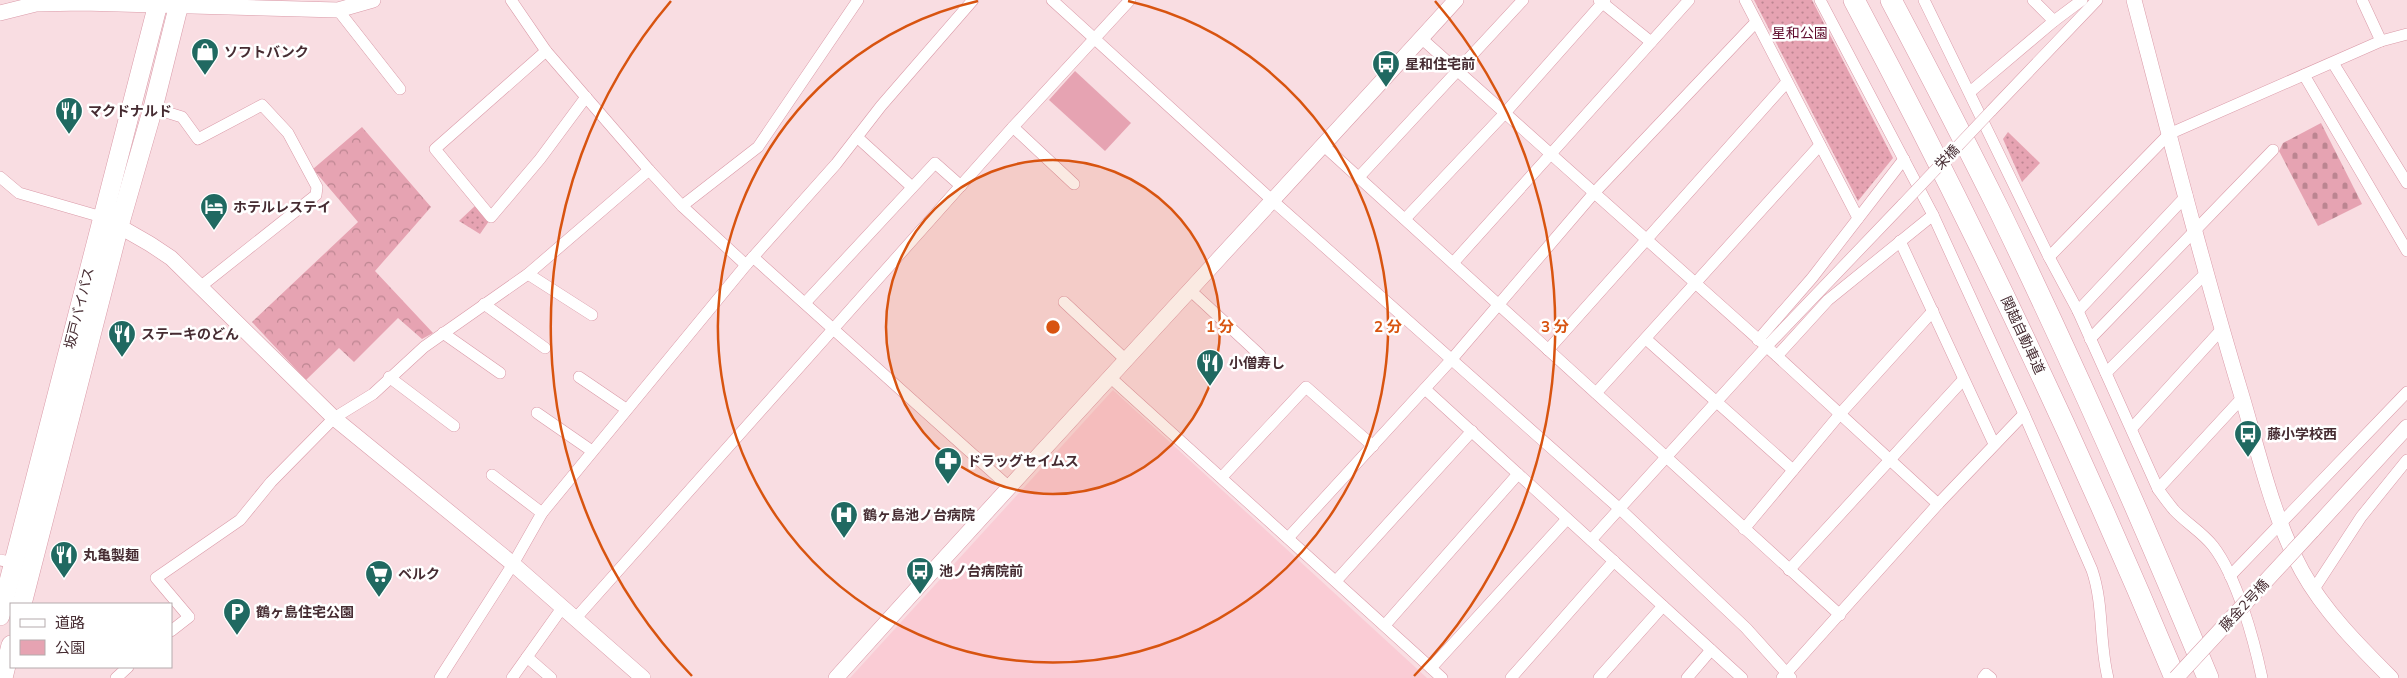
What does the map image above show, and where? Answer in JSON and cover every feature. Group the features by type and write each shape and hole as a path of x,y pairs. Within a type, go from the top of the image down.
{"highway":[{"name":"関越自動車道","path":"1854,0 1914,112 2020,329 2124,557 2175,678"},
{"path":"1891,0 1999,210 2050,317 2157,554 2208,678"},
{"name":"坂戸バイパス","path":"0,616 7,562 102,217 158,3"},
{"name":"坂戸バイパス","path":"22,603 119,226 153,108 180,3"},
{"path":"3,678 10,650"}],"street":[{"path":"0,13 36,4 82,2 275,4 306,5 338,10 373,0"},
{"path":"511,0 546,51 682,206 749,261 805,303 1008,486"},
{"path":"682,206 758,147 858,0"},
{"path":"444,676 542,513 749,261 836,164 881,106 974,0"},
{"path":"1052,0 1273,201 1620,509 1746,628 1786,676 1938,504 2024,414"},
{"path":"575,619 1013,127 1130,0"},
{"path":"836,678 1008,486 1127,361 1456,0"},
{"path":"1359,177 1523,0"},
{"path":"1453,262 1689,0"},
{"path":"1745,0 1858,218"},
{"path":"1820,0 1933,215 2024,414 2098,588 2103,658 2108,678"},
{"path":"1924,0 2049,257 2078,311 2158,489 2175,510 2202,534 2214,548 2230,576 2251,634 2262,678"},
{"path":"2033,0 2054,21"},
{"path":"1970,92 2054,21 2082,0"},
{"name":"栄橋","path":"1762,343 1903,204 2097,0"},
{"path":"2134,0 2168,134 2187,195 2221,330 2280,525 2314,589 2356,643 2391,678"},
{"path":"2362,0 2381,41"},
{"path":"1405,219 1505,113 1602,1 1651,42"},
{"path":"338,10 400,89"},
{"path":"1288,538 1500,306 1594,193 1756,22"},
{"path":"2049,257 2168,134 2381,41 2407,34"},
{"path":"1422,38 1777,356 1938,504"},
{"path":"546,51 435,148 491,217 540,159 586,97"},
{"path":"2333,63 2407,183"},
{"path":"2304,75 2407,252"},
{"path":"1548,350 1787,82"},
{"path":"153,108 182,118 198,139 262,105 288,134 317,187 316,194 200,287"},
{"path":"1013,127 1074,184"},
{"path":"857,137 912,187"},
{"path":"1596,393 1820,145"},
{"path":"1324,146 1840,615"},
{"path":"2090,339 2273,150"},
{"path":"1591,540 1716,402 1904,158"},
{"path":"805,303 935,163 961,186"},
{"path":"172,630 189,617 156,578 240,520 271,482 334,418 373,394 389,378 443,333 528,274 649,170"},
{"path":"0,177 18,193 102,217 171,258 334,418 513,564 635,676"},
{"path":"2078,311 2187,195"},
{"path":"1777,356 1828,300 1933,215"},
{"path":"1900,241 1994,444"},
{"path":"2106,373 2207,272"},
{"path":"528,274 592,315"},
{"path":"1191,291 1260,355"},
{"path":"1064,302 1127,361"},
{"path":"484,304 545,348"},
{"path":"1744,529 1840,414 1932,311"},
{"path":"2132,428 2221,330"},
{"path":"443,333 500,373"},
{"path":"1646,339 1793,470"},
{"path":"579,376 626,409"},
{"path":"389,378 454,426"},
{"path":"1111,378 1442,678"},
{"path":"1789,570 1963,380"},
{"path":"1222,477 1306,387 1373,446"},
{"path":"1425,389 1742,678"},
{"path":"2230,576 2407,392"},
{"path":"2158,489 2242,398"},
{"path":"537,414 592,451"},
{"name":"藤金2号橋","path":"2175,678 2407,427"},
{"path":"1336,581 1472,431"},
{"path":"2314,589 2360,517 2407,460"},
{"path":"1385,625 1518,474"},
{"path":"492,475 542,513"},
{"path":"1431,668 1567,519"},
{"path":"1511,678 1614,561"},
{"path":"1599,678 1663,606"},
{"path":"512,678 562,608"},
{"path":"1687,678 1712,650"},
{"path":"527,657 551,678"},
{"path":"116,678 127,668"},
{"path":"1983,678 1986,674 1991,678"}],"shaded area":[{"path":"1113,390 1427,678 850,678"}],"green space":[{"name":"星和公園","path":"1754,0 1812,0 1893,158 1858,201"},
{"path":"1075,71 1131,123 1105,151 1049,100"},
{"path":"2321,123 2362,204 2318,226 2279,151 2283,143"},
{"path":"362,127 431,207 375,271 433,333 422,339 398,318 354,362 339,348 306,380 252,322 358,222 313,169"},
{"path":"2008,132 2040,163 2022,182 2003,139"},
{"path":"476,205 489,221 480,234 459,221"}],"place":[{"name":"ソフトバンク","path":"205,76"},
{"name":"星和住宅前","path":"1386,88"},
{"name":"マクドナルド","path":"69,135"},
{"name":"ホテルレステイ","path":"214,231"},
{"name":"ステーキのどん","path":"122,358"},
{"name":"小僧寿し","path":"1210,387"},
{"name":"藤小学校西","path":"2248,458"},
{"name":"ドラッグセイムス","path":"948,485"},
{"name":"鶴ヶ島池ノ台病院","path":"844,539"},
{"name":"丸亀製麺","path":"64,579"},
{"name":"池ノ台病院前","path":"920,595"},
{"name":"ベルク","path":"379,598"},
{"name":"鶴ヶ島住宅公園","path":"237,636"}]}
